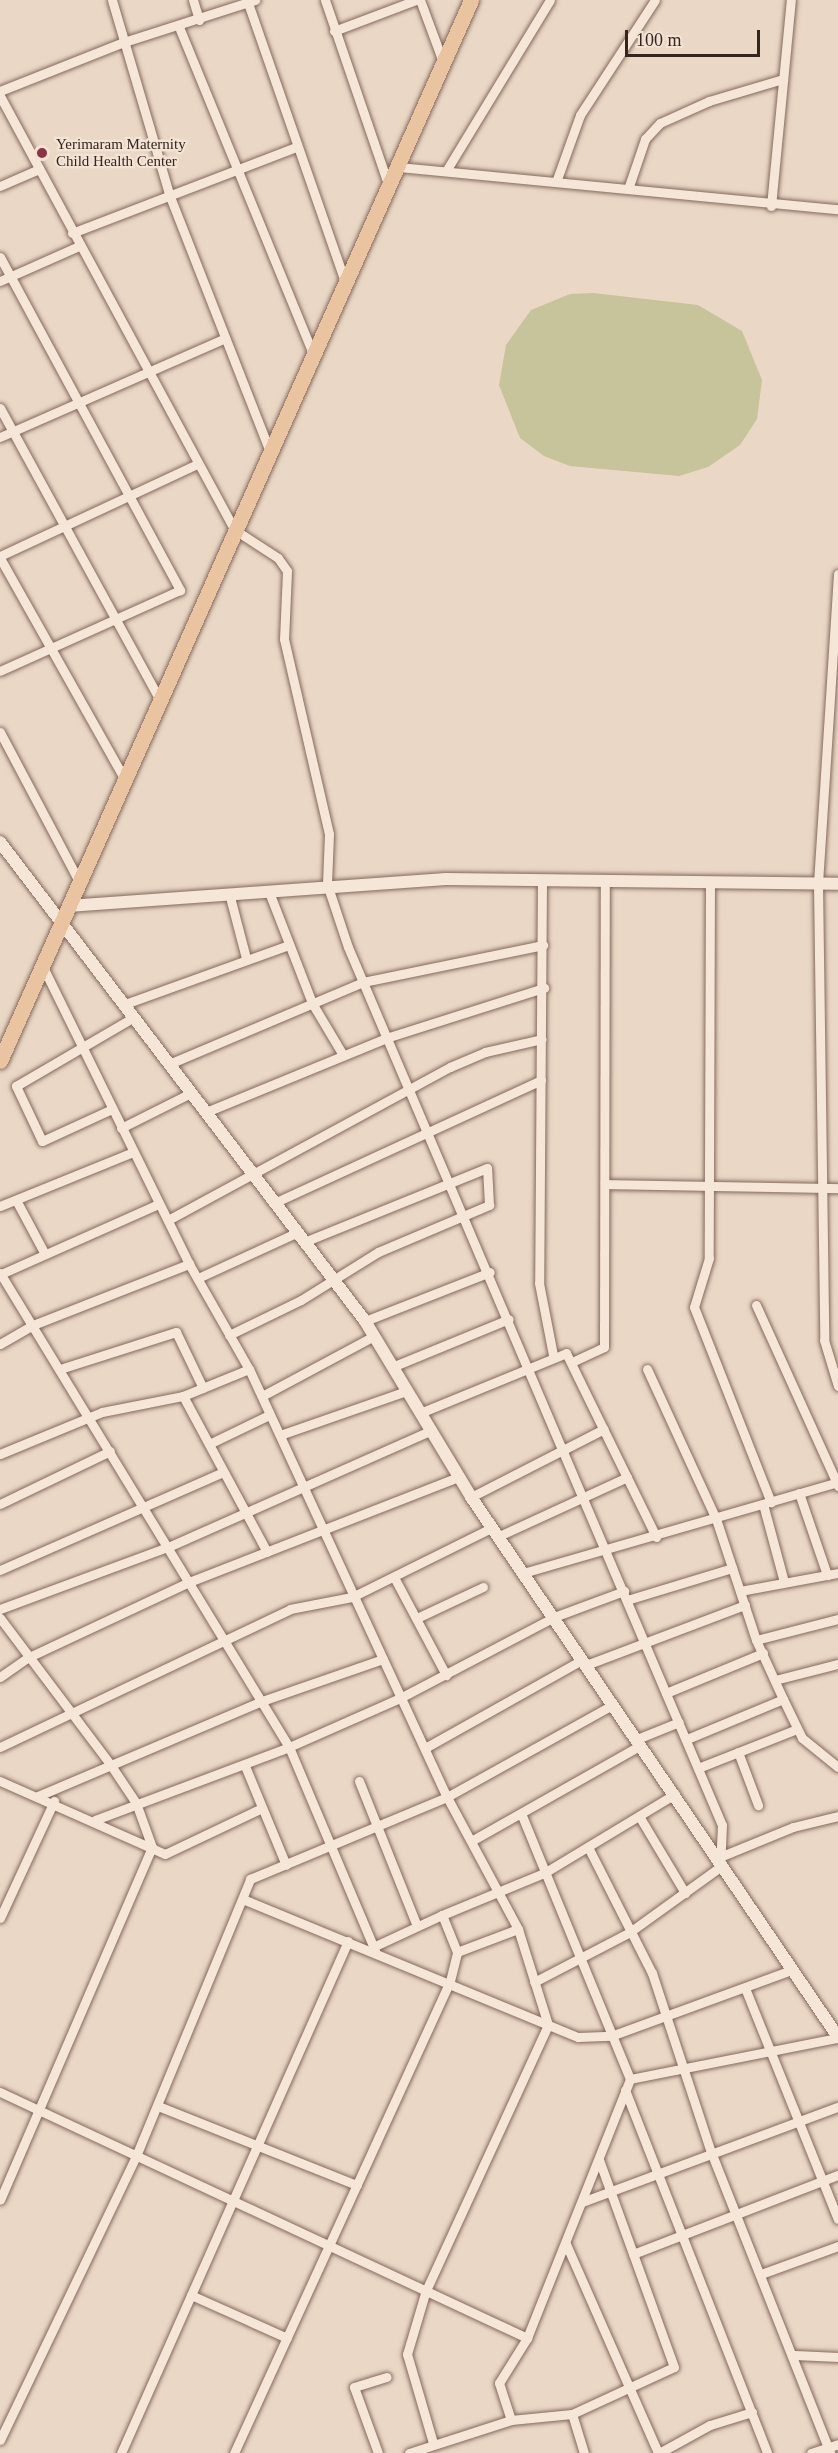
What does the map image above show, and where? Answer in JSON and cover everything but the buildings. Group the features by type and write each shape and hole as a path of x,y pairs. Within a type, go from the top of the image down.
{"main road":[{"path":"0,1061 123,776 471,0"}],"street":[{"path":"112,0 169,194 270,452"},
{"path":"193,0 199,20"},
{"path":"325,0 388,187"},
{"path":"334,31 418,0 443,62"},
{"path":"446,171 550,0"},
{"path":"556,182 580,115 655,0"},
{"path":"771,206 790,0"},
{"path":"0,91 124,42 179,27 252,1 296,147 345,282"},
{"path":"179,27 235,169 313,354"},
{"path":"628,189 645,139 660,123 709,102 783,79"},
{"path":"0,96 146,373 235,530 278,558 287,571 284,639 329,834 327,884 386,1038 467,1218 563,1452 609,1550 625,1595 722,1825 721,1861"},
{"path":"72,233 296,147"},
{"path":"398,167 628,189 771,206 838,209"},
{"path":"0,186 39,169"},
{"path":"0,280 79,246"},
{"path":"0,257 180,590 0,671"},
{"path":"0,437 225,338"},
{"path":"0,408 64,525 119,617 159,699"},
{"path":"123,776 0,557 197,464"},
{"path":"838,574 818,884 824,1340 838,1386"},
{"path":"0,732 79,881"},
{"path":"0,842 365,1321 471,1497 721,1861 789,1971 838,2038 630,2079"},
{"path":"542,880 544,988 539,1283 553,1355"},
{"path":"68,906 230,897 327,884 542,880 838,884"},
{"path":"572,1362 604,1347 605,881"},
{"path":"710,882 710,1258 694,1307 767,1503 784,1582"},
{"path":"269,892 312,1004 343,1055"},
{"path":"230,897 246,958"},
{"path":"125,1004 246,958 289,945"},
{"path":"169,1064 363,982 543,945"},
{"path":"42,965 189,1264 249,1369 302,1484 321,1533 447,1797 473,1839 518,1929 548,2025 426,2290 406,2354 433,2443"},
{"path":"206,1112 386,1038 544,988"},
{"path":"112,1109 42,1141 16,1093 19,1080 134,1017"},
{"path":"168,1220 255,1177 410,1090 484,1052 542,1039"},
{"path":"274,1203 541,1080"},
{"path":"122,1128 191,1093"},
{"path":"0,1206 133,1152"},
{"path":"198,1278 300,1237 451,1184 487,1168 489,1205 467,1218 378,1252 331,1277 301,1300 229,1335"},
{"path":"606,1184 838,1188"},
{"path":"16,1200 45,1254"},
{"path":"159,1204 0,1273 290,1747 374,1949"},
{"path":"0,1344 33,1325 189,1264"},
{"path":"365,1321 490,1272"},
{"path":"524,1573 838,1483 756,1305"},
{"path":"392,1367 509,1319"},
{"path":"60,1369 176,1332 203,1388"},
{"path":"262,1396 374,1336"},
{"path":"420,1413 528,1365 553,1355 566,1353 656,1537"},
{"path":"0,1454 90,1417 183,1396 249,1369"},
{"path":"647,1369 717,1519 756,1640 797,1729 838,1767"},
{"path":"280,1435 406,1391"},
{"path":"183,1396 267,1552"},
{"path":"209,1444 269,1415"},
{"path":"471,1497 604,1430"},
{"path":"0,1609 168,1547 302,1484 430,1431"},
{"path":"0,1504 110,1451"},
{"path":"0,1570 223,1472"},
{"path":"0,1677 29,1657 189,1582 321,1533 458,1477"},
{"path":"0,1747 72,1710 225,1643 290,1609 352,1597 496,1532 585,1498 627,1477"},
{"path":"799,1493 827,1575"},
{"path":"95,1820 136,1803 245,1766 290,1747 400,1698 554,1617 625,1595 732,1568"},
{"path":"740,1591 838,1573"},
{"path":"394,1579 446,1675"},
{"path":"417,1618 483,1587"},
{"path":"425,1748 584,1662 745,1605"},
{"path":"0,1618 72,1710 136,1803 152,1847 41,2112 0,2200"},
{"path":"756,1640 838,1619"},
{"path":"666,1693 763,1653"},
{"path":"38,1796 262,1701 383,1659"},
{"path":"775,1680 838,1664"},
{"path":"687,1739 783,1699"},
{"path":"0,2440 136,2156 254,1874 333,1848 447,1797 612,1704"},
{"path":"473,1839 639,1742 679,1722"},
{"path":"698,1768 797,1729"},
{"path":"738,1752 758,1805"},
{"path":"245,1766 286,1865"},
{"path":"359,1780 417,1926"},
{"path":"0,1781 54,1801 165,1854 262,1808"},
{"path":"374,1949 417,1926 544,1873 675,1794"},
{"path":"0,1918 54,1801"},
{"path":"511,2420 499,2383 527,2338 630,2079 521,1813"},
{"path":"639,1816 685,1893"},
{"path":"534,1982 630,1932 685,1893 721,1861 793,1827 838,1816"},
{"path":"588,1847 669,2017 711,2152 740,2217 795,2355 828,2450"},
{"path":"245,1900 374,1949 578,2037 611,2036 669,2017 789,1971"},
{"path":"234,2453 450,1981 457,1952 442,1915"},
{"path":"457,1952 518,1929"},
{"path":"121,2453 348,1941"},
{"path":"745,1988 838,2219"},
{"path":"625,2090 687,2236 767,2453"},
{"path":"0,2092 527,2338"},
{"path":"158,2106 357,2185"},
{"path":"582,2202 711,2152 838,2107"},
{"path":"410,2453 433,2443 511,2420 572,2414 625,2387 674,2367 608,2191 599,2160"},
{"path":"633,2254 740,2217 838,2175"},
{"path":"566,2244 625,2387 659,2453 710,2426 752,2412"},
{"path":"761,2274 838,2246"},
{"path":"191,2295 287,2337"},
{"path":"795,2355 838,2357"},
{"path":"378,2453 354,2387 387,2377"},
{"path":"572,2414 583,2451 572,2453"},
{"path":"811,2453 828,2450 838,2444"}],"shaded area":[{"path":"593,293 698,305 742,331 762,380 757,419 740,445 708,467 679,476 570,466 544,456 520,438 499,385 506,345 531,310 570,294"}],"place":[{"name":"Yerimaram Maternity Child Health Center","path":"42,153"}]}
